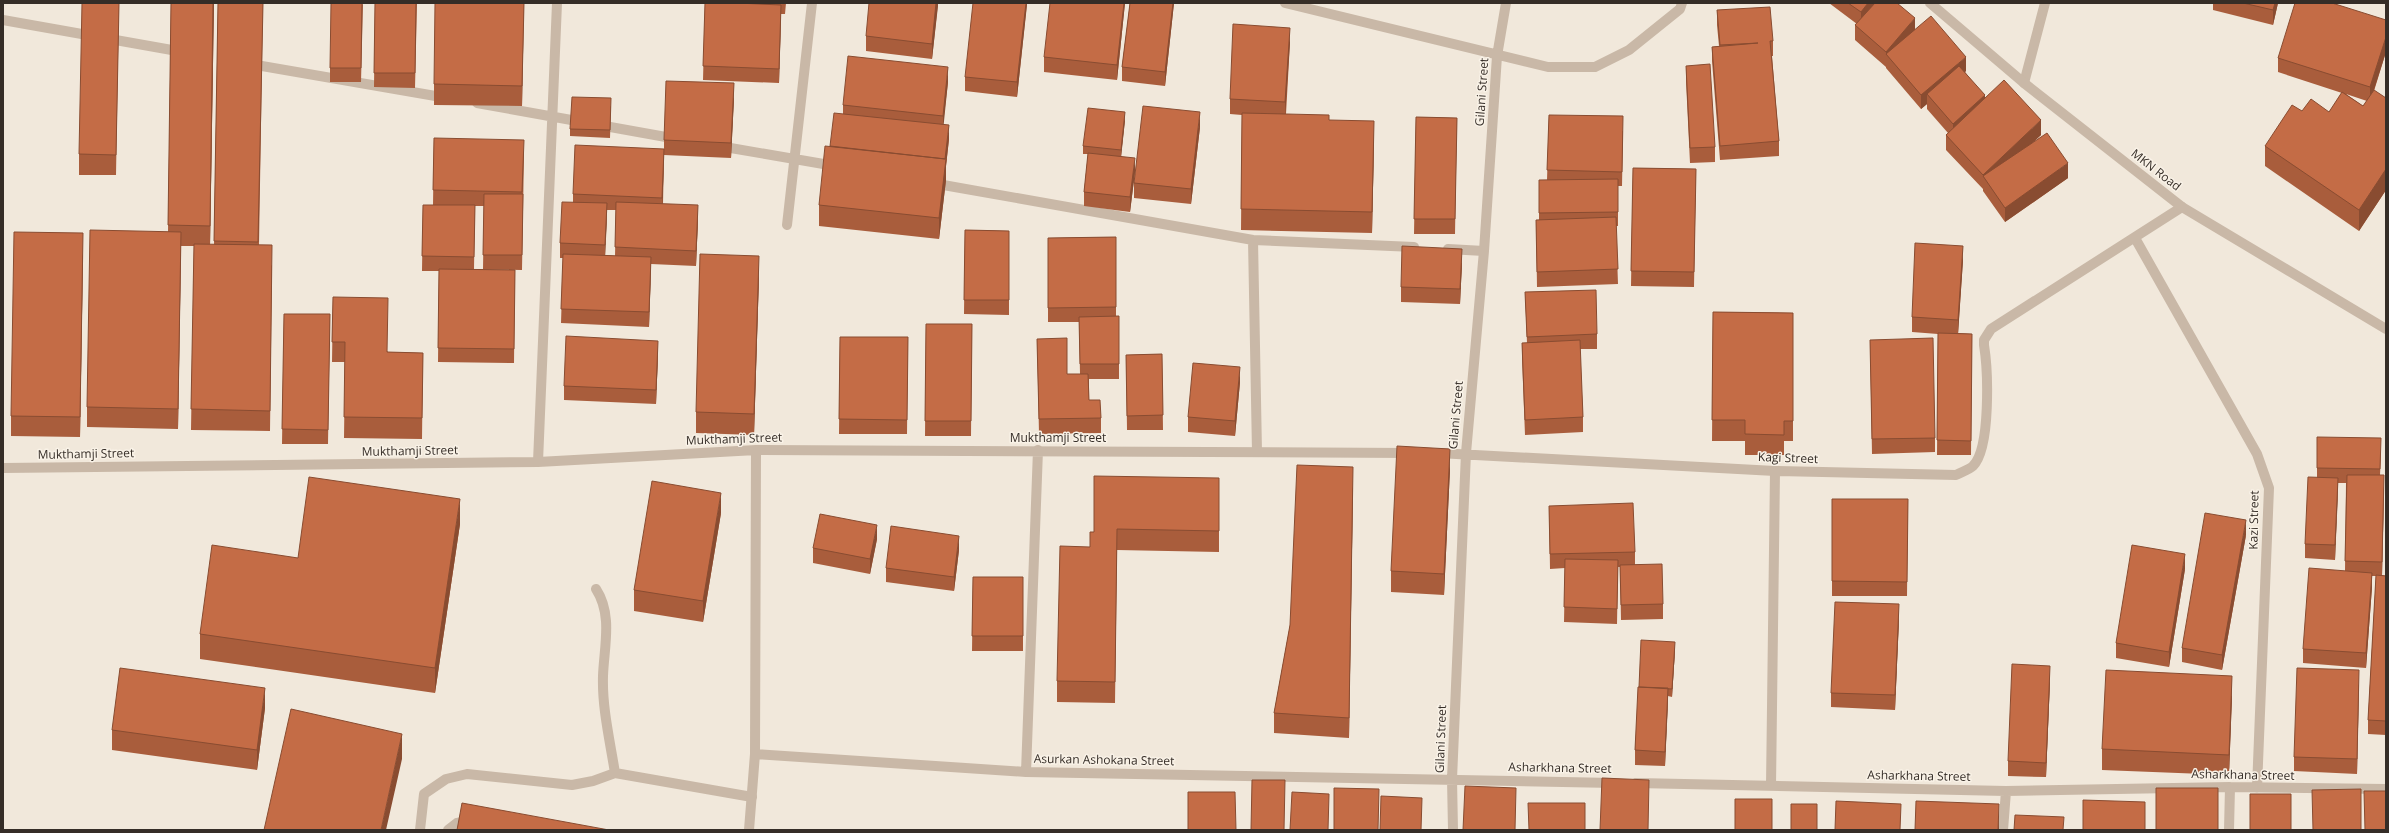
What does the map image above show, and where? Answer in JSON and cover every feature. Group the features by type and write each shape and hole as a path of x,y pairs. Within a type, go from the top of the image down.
{"street":[{"path":"538,462 557,3"},
{"path":"787,225 812,3"},
{"path":"1285,3 1497,56 1548,67 1595,67 1630,50 1680,9 1682,3"},
{"name":"Gilani Street","path":"1453,830 1452,779 1466,453 1484,250 1497,56 1506,3"},
{"name":"MKN Road","path":"1930,3 2024,82 2182,207 2386,329"},
{"path":"2024,82 2045,3"},
{"path":"3,20 192,53"},
{"path":"239,62 687,140"},
{"path":"710,144 844,168"},
{"path":"922,182 1253,240 1423,248"},
{"path":"2135,238 2182,207"},
{"name":"Kagi Street","path":"1466,453 1775,471 1956,475 1973,466 1983,447 1986,417 1984,345 1987,334 1991,329 2015,312 2135,238"},
{"name":"Kazi Street","path":"2135,238 2257,454 2269,488 2257,788"},
{"path":"1253,240 1257,452"},
{"path":"1438,248 1484,250"},
{"path":"749,830 755,754 756,450"},
{"name":"Mukthamji Street","path":"3,468 538,462 756,450 1466,453"},
{"path":"1026,772 1038,450"},
{"path":"1771,786 1775,471"},
{"path":"596,589 602,597 607,635 603,676 608,729 615,773"},
{"name":"Asurkan Ashokana Street","path":"755,754 1026,772 1452,779"},
{"path":"420,830 424,794 446,779 467,774 572,785 593,781 615,773 752,797"},
{"name":"Asharkhana Street","path":"1452,779 2006,791 2230,787 2386,789"},
{"path":"2229,830 2230,787"},
{"path":"2003,830 2006,791"},
{"path":"448,830 457,823 482,821"}],"building":[{"path":"82,3 119,3 116,155 79,154"},
{"path":"171,3 213,3 210,226 168,225"},
{"path":"218,3 263,3 258,242 214,241"},
{"path":"331,3 362,3 361,68 330,68"},
{"path":"375,3 416,3 415,73 374,73"},
{"path":"435,3 524,3 522,86 434,84"},
{"path":"705,3 781,5 779,69 703,66"},
{"path":"869,3 936,3 932,44 866,36"},
{"path":"973,3 1026,3 1017,82 965,77"},
{"path":"1050,3 1124,3 1117,65 1044,57"},
{"path":"1130,3 1173,3 1165,72 1122,67"},
{"path":"1848,3 1868,3 1861,12"},
{"path":"1875,3 1897,3 1915,18 1886,52 1855,25"},
{"path":"2243,3 2275,3 2273,10"},
{"path":"2295,3 2332,3 2386,20 2386,37 2370,87 2278,58"},
{"path":"1770,7 1773,41 1770,41 1779,141 1720,146 1712,47 1758,43 1720,45 1717,10"},
{"path":"1931,16 1966,57 1921,95 1886,54"},
{"path":"1233,24 1290,28 1285,102 1230,99"},
{"path":"848,56 948,67 943,116 843,105"},
{"path":"1710,64 1715,147 1690,148 1686,66"},
{"path":"1959,66 1985,95 1953,124 1927,94"},
{"path":"2004,80 2041,120 1983,175 1946,135"},
{"path":"666,81 734,83 731,143 664,140"},
{"path":"2374,90 2386,98 2386,169 2359,210 2265,146 2292,105 2302,111 2311,99 2329,112 2342,92 2363,106"},
{"path":"572,97 611,98 610,130 570,129"},
{"path":"1143,106 1200,112 1191,189 1134,183"},
{"path":"1088,108 1125,112 1121,150 1083,146"},
{"path":"834,113 949,125 945,159 830,146"},
{"path":"1242,113 1329,115 1329,120 1374,121 1372,212 1241,209"},
{"path":"1549,115 1623,116 1622,172 1547,170"},
{"path":"1416,117 1457,118 1455,219 1414,219"},
{"path":"2047,133 2068,163 2005,208 1983,176"},
{"path":"434,138 524,140 522,192 433,190"},
{"path":"575,145 664,149 662,198 573,194"},
{"path":"825,146 946,159 939,218 819,205"},
{"path":"1088,153 1135,158 1130,197 1084,192"},
{"path":"1633,168 1696,169 1694,272 1631,271"},
{"path":"1618,179 1618,212 1539,213 1539,180"},
{"path":"484,194 523,194 522,255 483,255"},
{"path":"562,202 607,203 605,245 560,243"},
{"path":"616,202 698,205 696,251 615,247"},
{"path":"423,205 475,205 474,257 422,256"},
{"path":"1616,217 1618,269 1537,272 1536,220"},
{"path":"90,230 181,232 178,409 87,407"},
{"path":"965,230 1009,231 1009,300 964,300"},
{"path":"14,232 83,233 80,417 11,416"},
{"path":"1116,237 1116,307 1048,308 1048,238"},
{"path":"1915,243 1963,246 1958,320 1912,317"},
{"path":"194,244 272,245 270,411 191,409"},
{"path":"1402,246 1462,249 1460,289 1401,287"},
{"path":"563,254 651,257 649,312 561,309"},
{"path":"700,254 759,256 754,414 696,412"},
{"path":"439,269 515,270 514,349 438,348"},
{"path":"1596,290 1597,334 1527,337 1525,292"},
{"path":"333,297 388,298 387,352 423,353 422,418 344,417 345,342 332,342"},
{"path":"1713,312 1793,313 1793,421 1784,421 1784,435 1745,434 1745,420 1712,420"},
{"path":"284,314 330,314 328,430 282,429"},
{"path":"1119,316 1119,364 1080,364 1079,317"},
{"path":"926,324 972,324 971,421 925,421"},
{"path":"1938,333 1972,334 1971,441 1937,440"},
{"path":"566,336 658,341 656,390 564,386"},
{"path":"840,337 908,337 907,420 839,419"},
{"path":"1067,338 1067,374 1088,374 1089,400 1100,400 1101,418 1039,419 1037,339"},
{"path":"1933,338 1935,438 1872,439 1870,340"},
{"path":"1580,340 1583,417 1525,420 1522,343"},
{"path":"1162,354 1163,415 1127,416 1126,355"},
{"path":"1193,363 1240,367 1235,421 1188,417"},
{"path":"2317,437 2381,438 2380,469 2317,468"},
{"path":"1397,446 1450,449 1444,574 1391,571"},
{"path":"1297,465 1353,467 1349,718 1274,713 1290,625"},
{"path":"2347,475 2384,475 2382,562 2345,561"},
{"path":"1094,476 1219,478 1219,531 1117,529 1115,682 1057,681 1060,546 1090,547 1090,532 1094,532"},
{"path":"309,477 460,499 435,668 200,634 212,545 298,558"},
{"path":"2308,477 2338,478 2335,545 2305,544"},
{"path":"652,481 721,493 703,601 634,590"},
{"path":"1832,499 1908,499 1907,582 1832,581"},
{"path":"1633,503 1635,552 1550,554 1549,506"},
{"path":"2205,513 2246,520 2222,655 2182,648"},
{"path":"820,514 877,525 870,559 813,548"},
{"path":"891,526 959,536 954,577 886,568"},
{"path":"2132,545 2185,554 2169,652 2116,643"},
{"path":"1565,559 1618,560 1617,609 1564,607"},
{"path":"1662,564 1663,604 1621,605 1620,565"},
{"path":"2309,568 2372,573 2366,653 2303,649"},
{"path":"2376,575 2386,576 2386,721 2368,720"},
{"path":"973,577 1023,577 1023,636 972,636"},
{"path":"1835,602 1899,604 1895,695 1831,693"},
{"path":"1641,640 1675,642 1672,689 1639,687"},
{"path":"2012,664 2050,666 2046,763 2008,761"},
{"path":"120,668 265,688 257,750 112,730"},
{"path":"2297,668 2359,670 2357,759 2294,757"},
{"path":"2106,670 2232,676 2229,755 2102,749"},
{"path":"1638,687 1668,688 1665,752 1635,750"},
{"path":"291,709 402,734 381,830 264,830"},
{"path":"1602,778 1649,780 1648,830 1600,830"},
{"path":"1252,780 1285,780 1284,830 1251,830"},
{"path":"1465,786 1516,788 1515,830 1463,830"},
{"path":"1334,788 1379,789 1378,830 1334,830"},
{"path":"2156,788 2218,788 2218,830 2156,830"},
{"path":"2361,789 2361,830 2313,830 2312,790"},
{"path":"2364,791 2386,791 2386,830 2365,830"},
{"path":"1188,792 1235,792 1236,830 1188,830"},
{"path":"1292,792 1329,794 1328,830 1290,830"},
{"path":"2250,794 2291,794 2291,830 2250,830"},
{"path":"1381,796 1422,798 1421,830 1380,830"},
{"path":"1735,799 1772,799 1772,830 1735,830"},
{"path":"2083,800 2145,802 2145,830 2083,830"},
{"path":"1836,801 1901,804 1900,830 1835,830"},
{"path":"1916,801 1999,804 1998,830 1915,830"},
{"path":"462,803 609,830 457,830"},
{"path":"1528,803 1585,803 1585,830 1529,830"},
{"path":"1791,804 1817,804 1817,830 1791,830"},
{"path":"2015,815 2064,817 2063,830 2014,830"}]}
